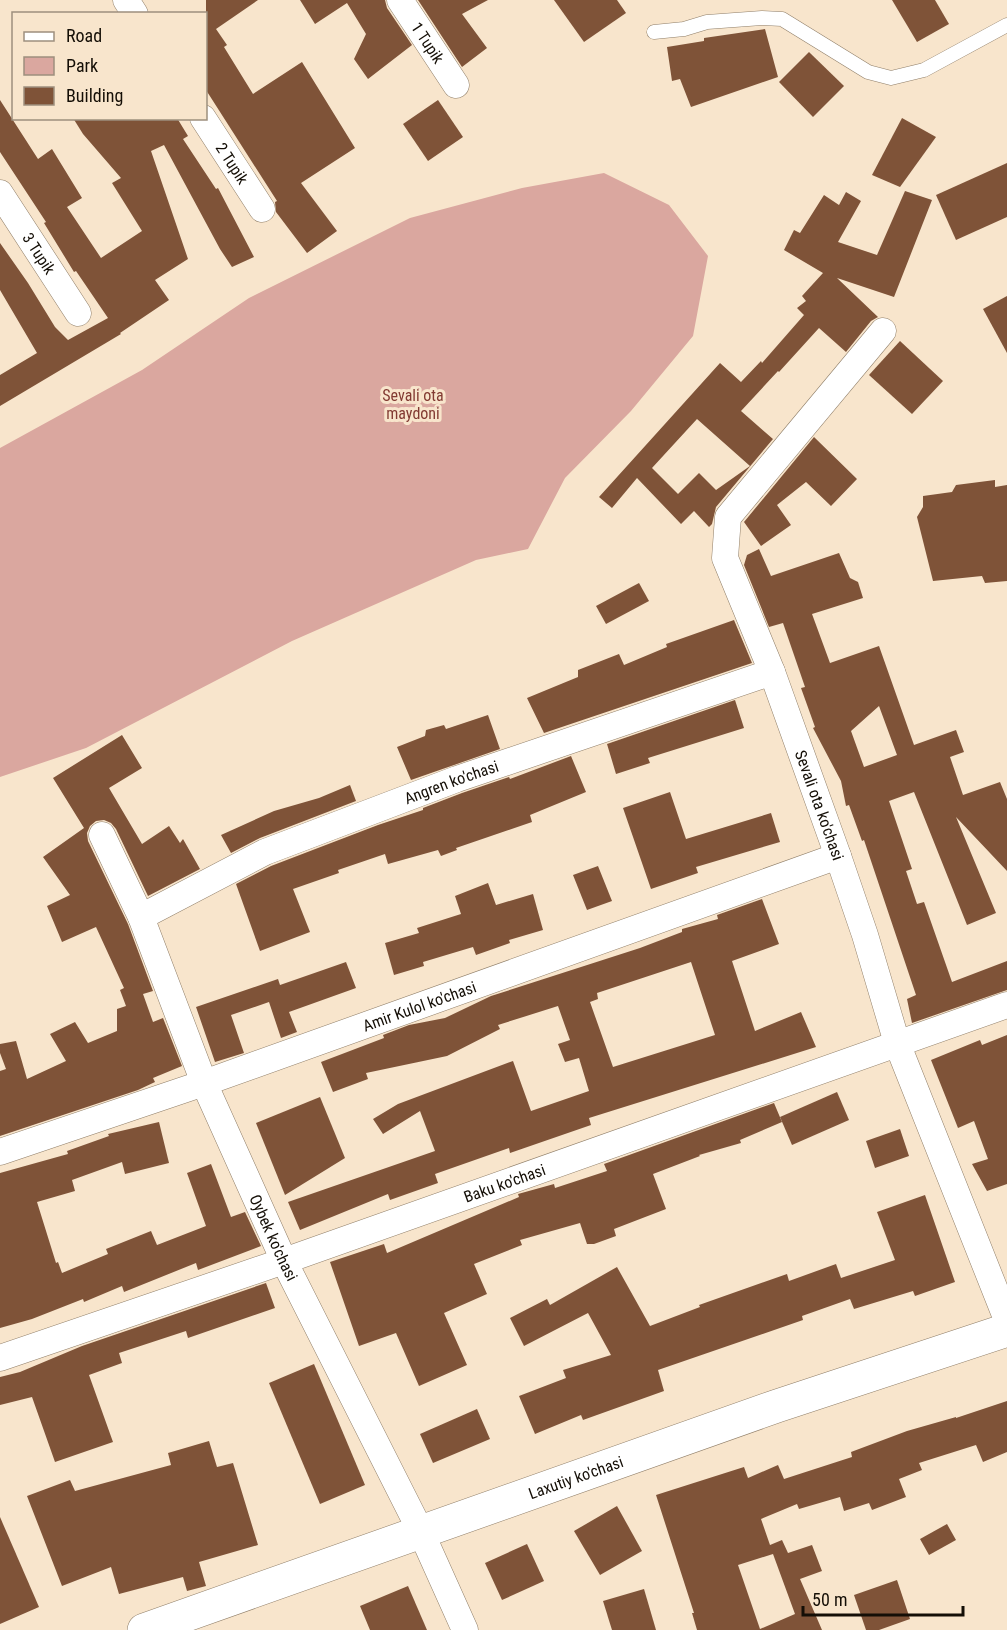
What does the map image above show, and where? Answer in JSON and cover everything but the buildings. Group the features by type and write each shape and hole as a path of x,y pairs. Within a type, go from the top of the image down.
{"street":[{"name":"1 Tupik","path":"400,0 456,85"},
{"name":"2 Tupik","path":"204,120 262,209"},
{"name":"3 Tupik","path":"0,193 78,314"},
{"name":"Sevali ota ko'chasi","path":"884,331 728,517 725,558 772,672 838,856 865,935 897,1043 1007,1320"},
{"name":"Angren ko'chasi","path":"141,916 265,852 457,779 772,672"},
{"name":"Oybek ko'chasi","path":"102,835 141,916 204,1083 284,1261 421,1532 465,1630"},
{"name":"Amir Kulol ko'chasi","path":"0,1152 204,1083 838,856"},
{"name":"Baku ko'chasi","path":"0,1358 284,1261 1007,1005"},
{"name":"Laxutiy ko'chasi","path":"144,1630 777,1406 1007,1330"}],"lane":[{"path":"654,32 684,29 707,22 782,19 868,72 891,78 924,70 1007,26"}],"green space":[{"name":"Sevali ota maydoni","path":"604,173 669,205 708,256 693,336 631,411 565,478 528,549 476,560 292,641 86,748 0,777 0,448 142,370 249,298 410,218 522,188"}]}
